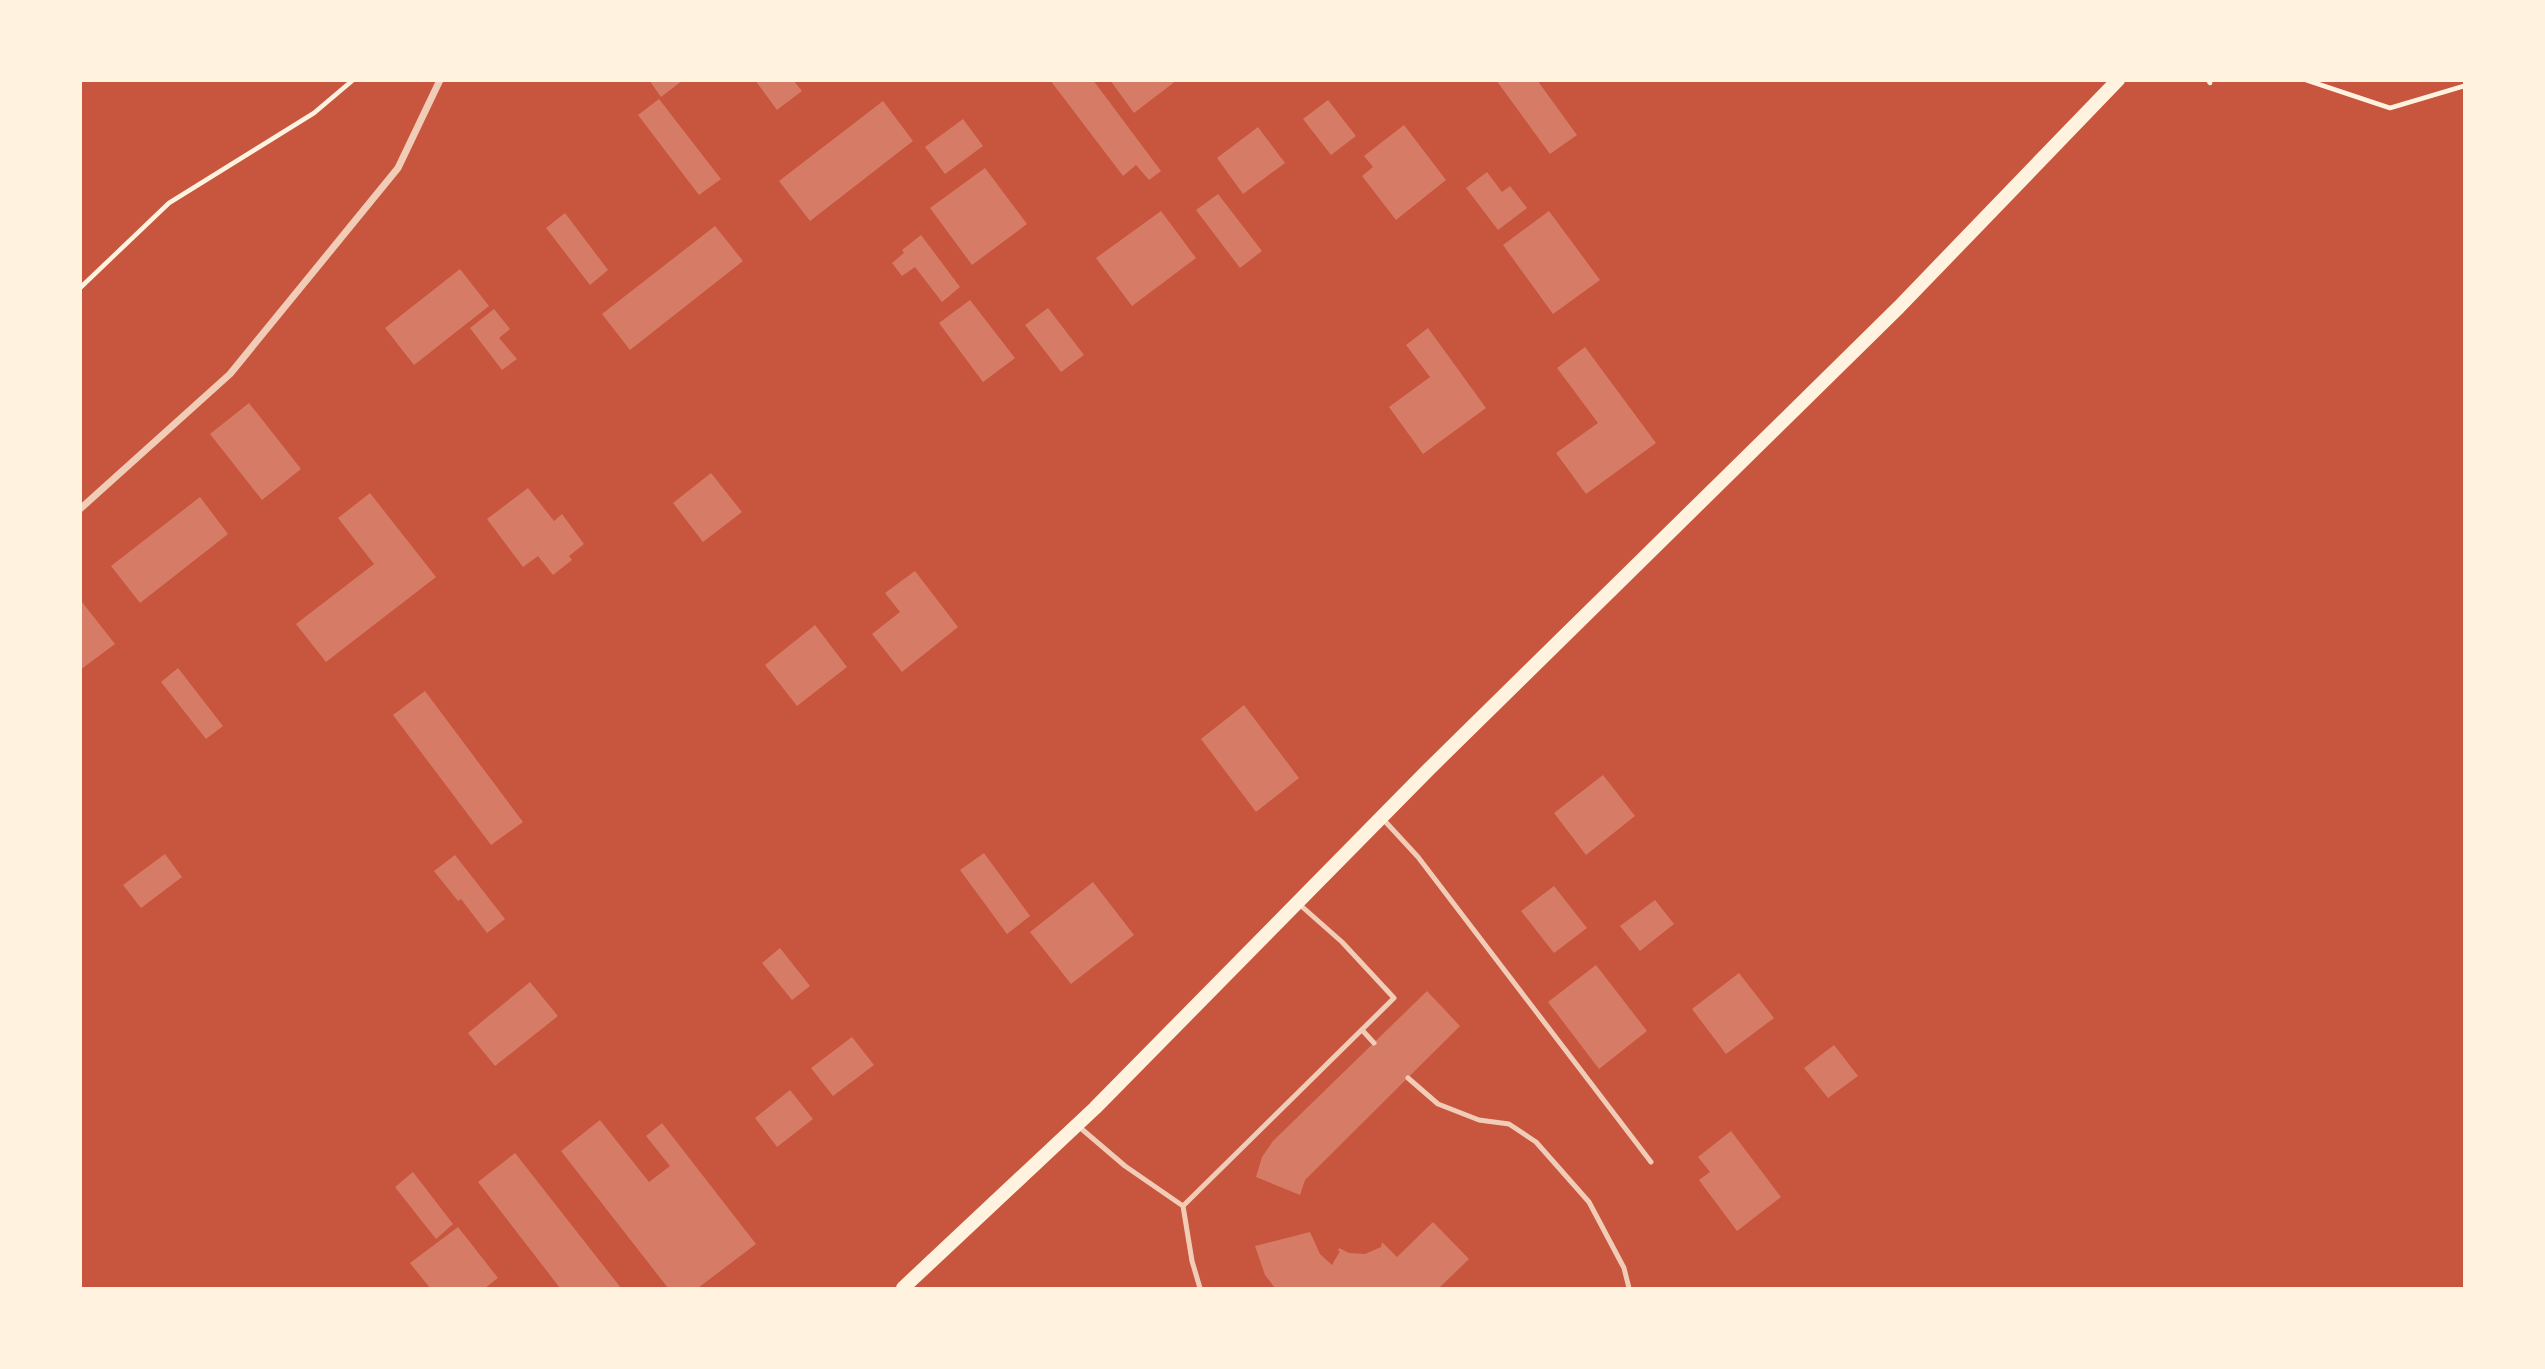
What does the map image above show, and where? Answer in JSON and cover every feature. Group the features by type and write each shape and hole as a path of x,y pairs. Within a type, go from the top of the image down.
{"main road":[{"path":"903,1289 1077,1125 1382,818 1899,307 2118,80"}],"street":[{"path":"80,509 230,374 398,168 440,80"}],"lane":[{"path":"1382,818 1418,857 1651,1163"},
{"path":"1183,1206 1394,998 1342,942 1298,904"},
{"path":"1363,1031 1374,1043"},
{"path":"1408,1078 1438,1104 1479,1120 1509,1124 1535,1142 1589,1202 1624,1268 1629,1289"},
{"path":"1077,1125 1125,1166 1183,1206 1192,1261 1200,1289"}],"path":[{"path":"80,288 169,203 314,113 353,80"},
{"path":"2306,80 2390,107 2465,86"}],"building":[{"path":"649,80 683,80 661,97"},
{"path":"755,80 793,80 802,91 777,110"},
{"path":"1050,80 1093,80 1161,171 1149,180 1136,165 1123,176"},
{"path":"1110,80 1177,80 1134,113"},
{"path":"1496,80 1537,80 1577,135 1550,154"},
{"path":"659,99 721,179 699,195 638,115"},
{"path":"1328,100 1356,136 1331,155 1303,119"},
{"path":"883,101 913,141 810,221 779,181"},
{"path":"963,119 983,146 945,174 925,147"},
{"path":"1404,125 1446,180 1396,220 1362,176 1373,167 1364,156"},
{"path":"1258,127 1285,163 1243,194 1217,158"},
{"path":"985,168 1027,224 972,265 930,208"},
{"path":"1487,172 1502,192 1510,186 1527,208 1498,230 1466,188"},
{"path":"1218,194 1262,251 1240,268 1196,210"},
{"path":"1161,211 1196,258 1132,306 1096,258"},
{"path":"1549,211 1600,280 1553,314 1503,245"},
{"path":"565,213 608,270 590,285 546,228"},
{"path":"715,226 743,261 630,350 602,314"},
{"path":"921,235 960,287 942,302 915,267 902,276 892,263 904,253 902,250"},
{"path":"460,269 489,306 414,365 385,328"},
{"path":"970,300 1015,358 983,382 939,323"},
{"path":"1048,308 1084,355 1061,372 1025,325"},
{"path":"494,309 510,329 499,338 517,359 502,370 470,328"},
{"path":"1428,328 1486,408 1423,454 1389,407 1430,377 1406,345"},
{"path":"1585,347 1656,443 1586,494 1556,453 1598,423 1557,368"},
{"path":"249,403 301,469 262,500 210,434"},
{"path":"711,473 742,512 703,542 673,503"},
{"path":"528,488 554,521 562,514 584,544 569,556 572,560 553,575 538,556 523,567 487,519"},
{"path":"370,493 436,577 326,662 296,624 374,564 338,518"},
{"path":"200,497 228,534 140,603 111,566"},
{"path":"915,571 958,627 902,672 872,634 900,612 885,593"},
{"path":"82,602 115,644 80,670 80,603"},
{"path":"815,625 847,667 797,706 765,665"},
{"path":"178,668 223,726 206,739 161,682"},
{"path":"425,691 523,822 491,845 393,715"},
{"path":"1244,705 1299,778 1256,812 1201,739"},
{"path":"1603,775 1635,816 1586,855 1554,813"},
{"path":"984,853 1030,916 1007,934 960,870"},
{"path":"165,854 182,877 141,908 123,885"},
{"path":"455,855 505,919 487,933 461,899 458,901 434,871"},
{"path":"1093,882 1134,935 1071,984 1030,932"},
{"path":"1554,886 1587,928 1554,953 1521,911"},
{"path":"1655,900 1674,924 1640,951 1620,926"},
{"path":"780,948 810,986 792,1000 762,963"},
{"path":"1596,965 1647,1031 1599,1069 1548,1002"},
{"path":"1739,973 1774,1018 1726,1054 1692,1009"},
{"path":"530,982 558,1016 495,1066 468,1033"},
{"path":"1427,991 1460,1026 1305,1180 1300,1195 1256,1177 1262,1157 1273,1141"},
{"path":"852,1037 874,1065 833,1096 811,1068"},
{"path":"1834,1045 1858,1076 1828,1098 1804,1068"},
{"path":"790,1090 813,1119 777,1147 755,1118"},
{"path":"600,1120 649,1182 670,1166 646,1136 662,1123 756,1244 698,1288 668,1288 561,1151"},
{"path":"1731,1131 1781,1197 1737,1231 1699,1180 1710,1172 1698,1157"},
{"path":"515,1153 621,1288 560,1288 478,1182"},
{"path":"413,1172 453,1224 436,1239 395,1187"},
{"path":"1433,1222 1469,1259 1439,1288 1275,1288 1265,1275 1255,1246 1310,1232 1320,1254 1332,1265 1339,1248 1349,1253 1365,1254 1381,1247 1382,1242 1397,1257"},
{"path":"458,1227 498,1278 485,1288 430,1288 410,1263"}]}
